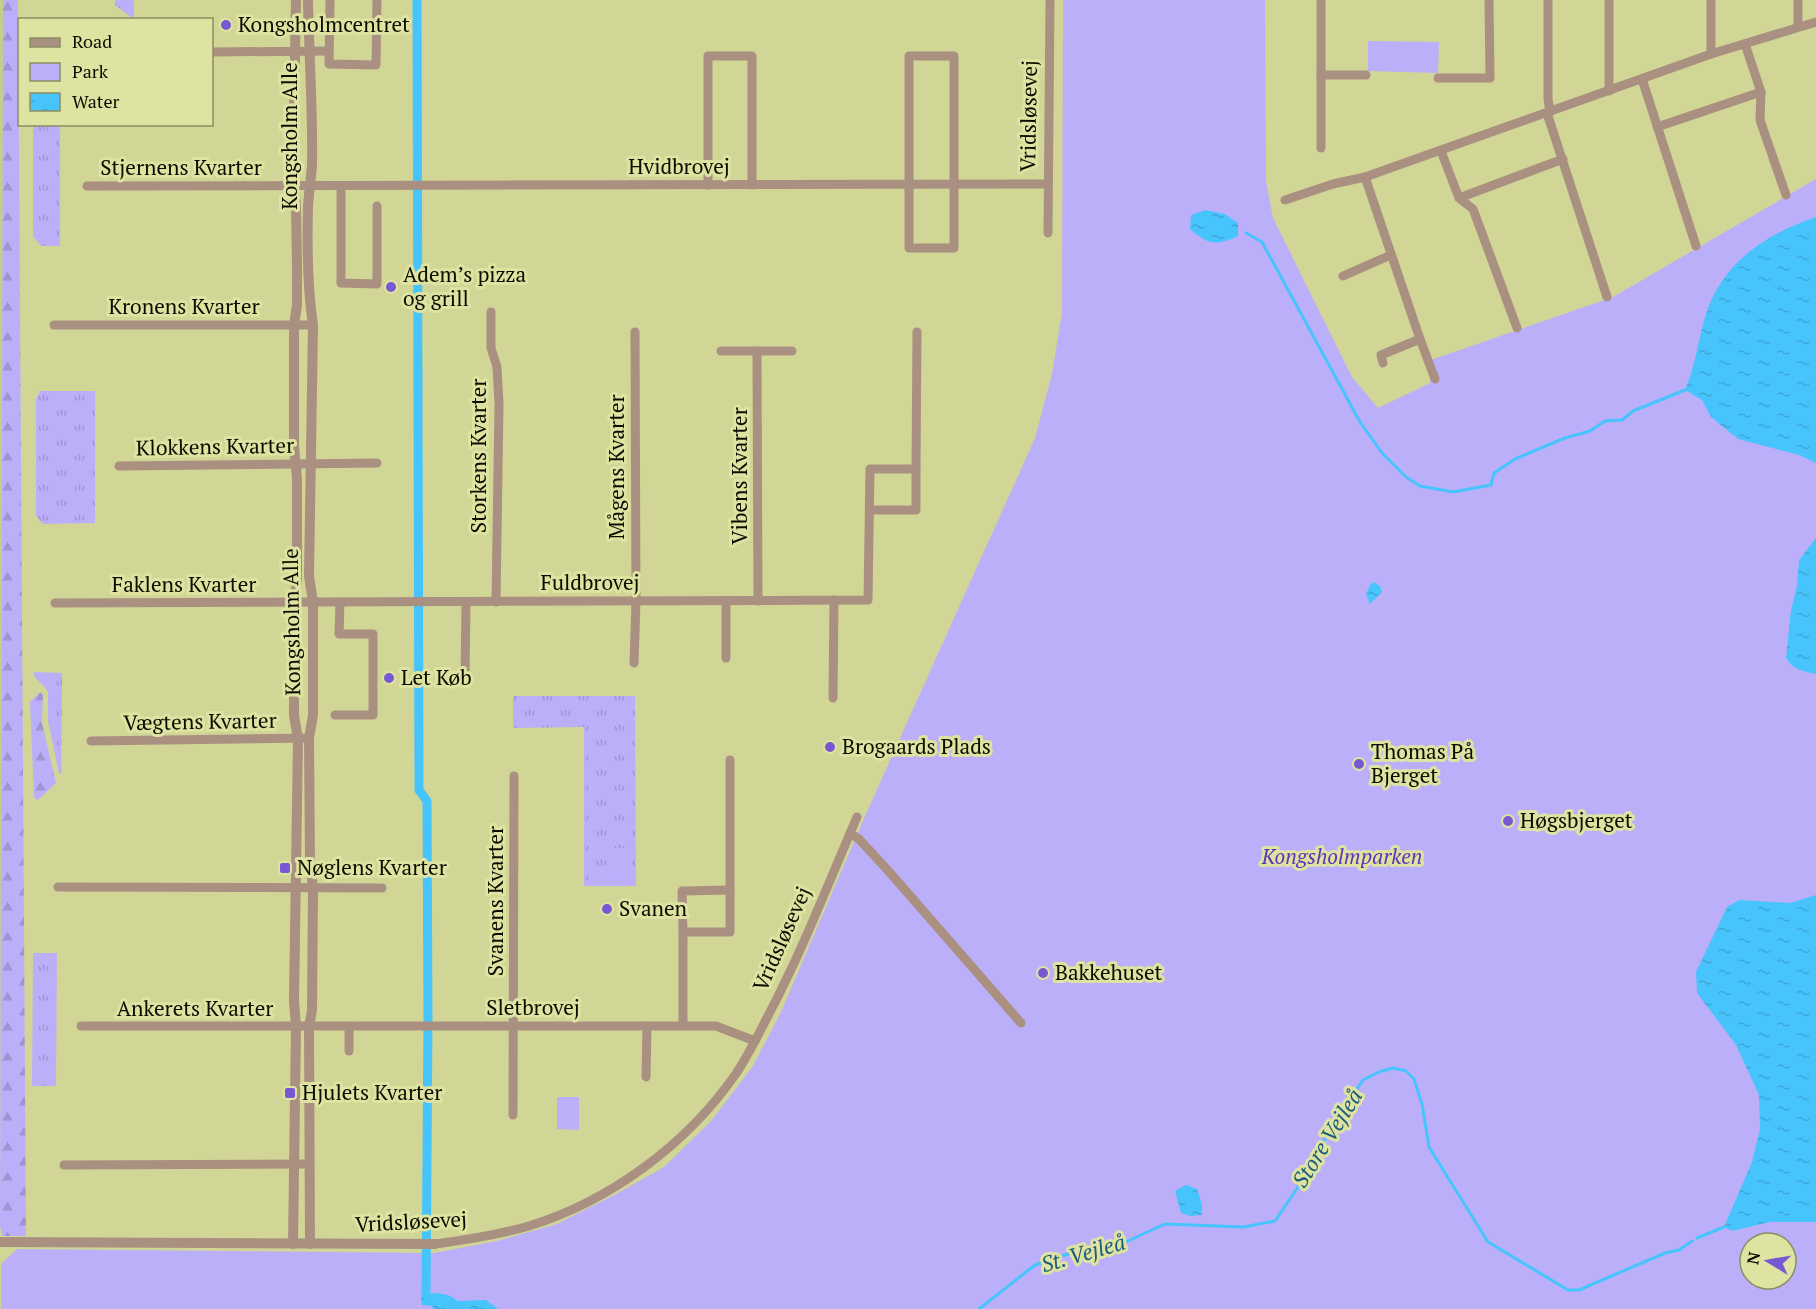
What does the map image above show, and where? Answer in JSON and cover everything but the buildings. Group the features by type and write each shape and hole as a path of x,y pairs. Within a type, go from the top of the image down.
{"street":[{"name":"Kongsholm Alle","path":"296,0 293,70 297,305 294,325 297,479 294,715 303,739 313,888 312,1010 309,1027 310,1244"},
{"name":"Kongsholm Alle","path":"293,1244 296,1164 294,887 303,739 313,715 313,602 309,576 313,325 309,301 312,134 308,0"},
{"path":"330,0 329,64 376,65 377,0"},
{"name":"Vridsløsevej","path":"1048,233 1050,0"},
{"path":"1320,0 1322,148"},
{"path":"1438,78 1490,78 1489,0"},
{"path":"1548,0 1548,112 1607,297"},
{"path":"1609,0 1609,91"},
{"path":"1711,0 1711,54"},
{"path":"1798,0 1798,27"},
{"path":"1286,200 1333,184 1365,177 1711,54 1816,22"},
{"path":"1745,44 1761,92 1760,120 1786,195"},
{"path":"213,52 329,51"},
{"path":"708,184 708,56 752,56 752,184"},
{"path":"909,56 954,56 954,185 954,248 909,248 909,56"},
{"path":"1321,75 1366,75"},
{"path":"1642,79 1696,246"},
{"path":"1658,127 1761,92"},
{"path":"1441,151 1459,198 1473,209 1517,328"},
{"path":"1459,198 1563,159"},
{"path":"1365,177 1435,380"},
{"name":"Hvidbrovej","path":"310,187 1048,184"},
{"name":"Stjernens Kvarter","path":"87,186 310,187"},
{"path":"341,186 341,283 377,284 377,207"},
{"path":"1343,276 1390,255"},
{"name":"Storkens Kvarter","path":"491,312 491,348 497,367 499,404 496,602"},
{"name":"Kronens Kvarter","path":"54,326 313,325"},
{"name":"Mågens Kvarter","path":"634,663 636,601 635,332"},
{"path":"916,469 870,468 870,510 916,510 917,332"},
{"path":"1383,363 1380,355 1420,339"},
{"path":"721,351 792,351"},
{"name":"Vibens Kvarter","path":"757,351 758,601"},
{"name":"Klokkens Kvarter","path":"119,466 377,463"},
{"name":"Fuldbrovej","path":"313,602 868,600 870,510"},
{"path":"833,698 834,600"},
{"path":"726,601 726,658"},
{"name":"Faklens Kvarter","path":"55,603 313,602"},
{"path":"335,715 373,715 373,634 339,634 340,602"},
{"path":"465,675 466,602"},
{"name":"Vægtens Kvarter","path":"91,741 303,739"},
{"path":"683,932 730,932 730,760"},
{"name":"Svanens Kvarter","path":"513,1115 514,776"},
{"name":"Vridsløsevej","path":"0,1242 435,1244 487,1237 529,1226 570,1210 605,1192 652,1161 683,1135 725,1089 755,1041 784,985 858,817"},
{"path":"850,833 859,839 892,875 1021,1023"},
{"path":"58,887 382,888"},
{"path":"683,1026 682,891 730,890"},
{"name":"Ankerets Kvarter","path":"81,1026 309,1027"},
{"path":"646,1077 647,1026"},
{"name":"Sletbrovej","path":"309,1027 716,1026 755,1041"},
{"path":"349,1027 349,1051"},
{"path":"64,1165 309,1164"}],"shaded area":[{"path":"0,0 3,0 0,1226"}],"green space":[{"path":"3,0 18,0 26,1236 2,1236 0,1226"},
{"path":"115,0 134,0 134,18 133,18 115,5"},
{"name":"Kongsholmparken","path":"1063,0 1265,0 1266,181 1273,218 1352,377 1378,408 1430,383 1431,360 1613,297 1816,179 1816,1309 1,1309 1,1264 17,1249 434,1253 497,1241 557,1224 664,1167 711,1121 753,1066 781,1012 865,816 1035,438 1052,374 1062,313"},
{"path":"1368,41 1439,42 1438,73 1368,71"},
{"path":"33,126 60,126 60,246 41,246 33,236"},
{"path":"40,391 95,391 95,523 43,524 36,516 36,399"},
{"path":"34,672 62,673 61,774 48,721 48,691 34,676"},
{"path":"40,692 43,695 42,723 56,783 38,800 34,798 30,702"},
{"path":"513,696 635,696 636,886 584,886 584,727 513,728"},
{"path":"611,848 626,848 626,884 610,884"},
{"path":"33,953 57,953 56,1086 32,1086"},
{"path":"557,1097 579,1097 579,1130 557,1129"}],"water":[{"path":"1205,210 1225,214 1238,223 1238,236 1213,242 1196,234 1190,229 1191,215"},
{"path":"1816,217 1816,463 1799,455 1738,439 1711,417 1702,400 1685,390 1706,314 1723,279 1749,252 1764,241"},
{"path":"1816,538 1816,674 1795,668 1786,658 1799,560"},
{"path":"1374,582 1380,586 1382,592 1370,604 1366,594"},
{"path":"1816,895 1816,1222 1770,1222 1732,1231 1724,1227 1752,1162 1760,1129 1759,1095 1736,1045 1697,993 1696,972 1727,907 1739,900 1790,903"},
{"path":"1186,1185 1197,1189 1202,1205 1202,1215 1190,1216 1181,1213 1175,1191"},
{"path":"436,1293 448,1295 458,1301 486,1300 498,1309 434,1309 432,1306 422,1305 421,1295"}],"waterway":[{"path":"417,0 419,790 427,801 426,1294"},
{"path":"1246,233 1262,242 1360,422 1382,453 1406,477 1420,486 1453,492 1491,485 1494,473 1515,459 1565,438 1590,431 1605,421 1622,420 1633,411 1685,390"},
{"name":"Store Vejleå","path":"979,1309 1035,1265 1074,1252 1088,1254 1117,1246 1165,1224 1244,1227 1275,1221 1306,1175 1331,1127 1363,1080 1393,1068 1406,1071 1414,1079 1422,1104 1429,1147 1488,1242 1568,1290 1579,1290 1665,1253 1679,1250 1692,1241"},
{"name":"Store Vejleå","path":"1697,1238 1724,1227"}],"place":[{"name":"Kongsholmcentret","path":"226,25"},
{"name":"Adem’s pizza og grill","path":"391,287"},
{"name":"Let Køb","path":"389,678"},
{"name":"Brogaards Plads","path":"830,747"},
{"name":"Thomas På Bjerget","path":"1359,764"},
{"name":"Høgsbjerget","path":"1508,821"},
{"name":"Nøglens Kvarter","path":"285,868"},
{"name":"Svanen","path":"607,909"},
{"name":"Bakkehuset","path":"1043,973"},
{"name":"Hjulets Kvarter","path":"290,1093"}],"water label":[{"name":"St. Vejleå","path":"1083,1253"}]}
